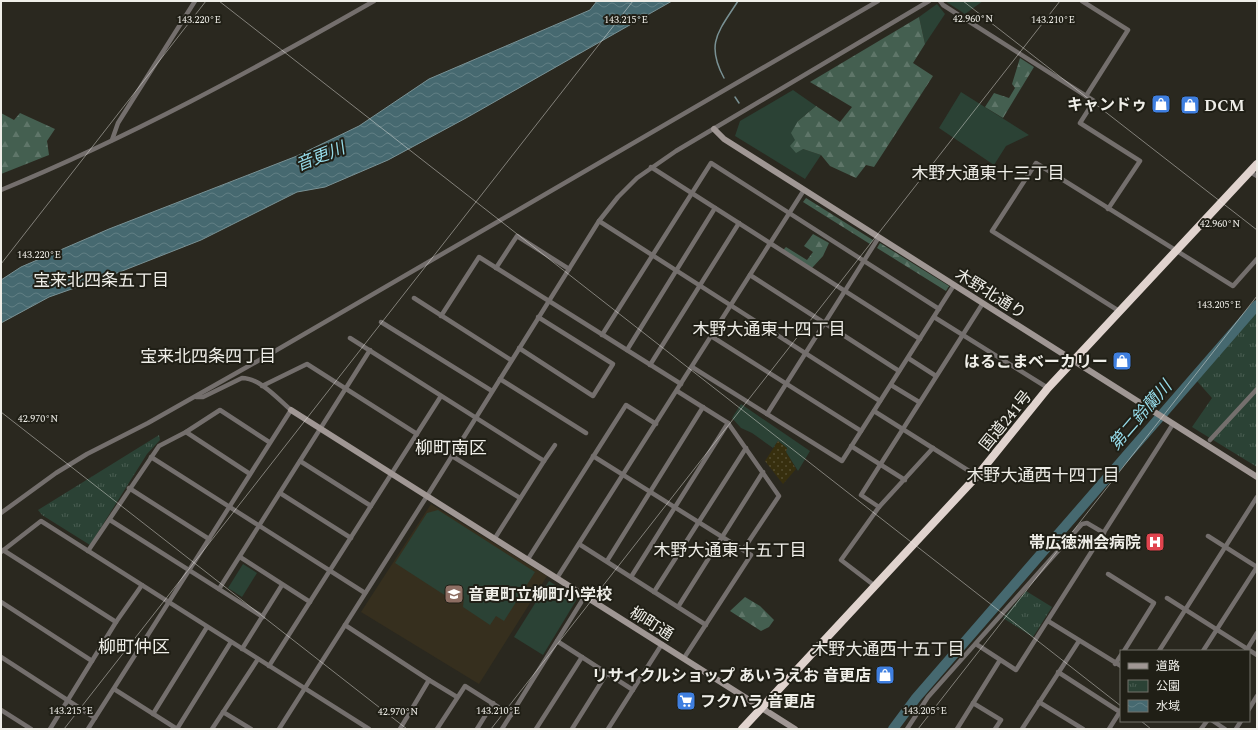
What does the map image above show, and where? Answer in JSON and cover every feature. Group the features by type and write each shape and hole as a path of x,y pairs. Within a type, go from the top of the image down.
{"highway":[{"name":"国道241号","path":"742,729 977,476 1048,388 1176,251 1253,174 1257,164"}],"street":[{"path":"112,140 118,123 195,1"},
{"path":"1,190 112,140 284,52 374,1"},
{"path":"1,513 56,473 87,454 195,397 878,1"},
{"path":"279,729 427,496 548,301 599,221 618,197 637,178 651,167 929,1"},
{"path":"940,1 943,5 1094,101 1080,123 1140,161 1108,209"},
{"path":"1082,1 1128,30 1086,96"},
{"name":"木野北通り","path":"714,129 724,139 1257,477"},
{"path":"602,334 711,163 939,309"},
{"path":"1119,312 992,230 1036,163 1233,286 1257,259"},
{"path":"651,167 920,339"},
{"path":"557,578 804,190"},
{"path":"627,350 716,208"},
{"path":"599,221 880,401"},
{"path":"650,365 739,223"},
{"path":"496,268 516,236 569,269"},
{"path":"767,414 879,237"},
{"path":"441,316 479,257 681,384"},
{"path":"750,275 899,371"},
{"path":"692,367 842,461 954,285"},
{"path":"414,298 511,360"},
{"path":"879,507 861,495 983,303"},
{"path":"519,348 593,396 613,364 538,317"},
{"path":"934,317 1048,388"},
{"path":"381,322 492,391"},
{"path":"711,336 861,431"},
{"path":"350,338 544,461"},
{"path":"219,589 370,350"},
{"path":"908,358 936,376"},
{"path":"262,386 307,364 417,434"},
{"path":"88,729 230,507 269,442 291,410 262,386 247,378 242,378 203,397 195,397"},
{"path":"500,379 586,434"},
{"path":"890,385 919,402"},
{"path":"1210,440 1257,389"},
{"path":"677,391 728,423 779,496 743,550"},
{"path":"269,666 442,396"},
{"path":"528,559 626,404 656,424"},
{"path":"607,561 703,408"},
{"path":"88,551 110,520 129,488 159,446 186,432 220,410 269,442"},
{"name":"柳町通","path":"291,410 795,729"},
{"path":"874,411 977,476"},
{"path":"631,577 728,423"},
{"path":"976,644 1016,670 1173,424"},
{"path":"186,432 250,474"},
{"path":"495,538 555,445"},
{"path":"851,446 905,480"},
{"path":"654,592 746,448"},
{"path":"875,586 841,560 879,507 933,448"},
{"path":"452,456 520,498"},
{"path":"593,456 751,555 684,658"},
{"path":"151,457 365,593"},
{"path":"300,461 371,506"},
{"path":"678,607 763,472"},
{"path":"129,488 209,539"},
{"path":"280,493 351,538"},
{"path":"1160,650 1257,497"},
{"path":"110,520 263,617"},
{"path":"116,622 2,551 41,521 369,729"},
{"path":"907,729 928,697 1082,524 1087,523 1104,533"},
{"path":"1204,650 1257,567 1208,536"},
{"path":"579,544 706,624"},
{"path":"240,557 310,602"},
{"path":"1108,574 1154,603 1125,650"},
{"path":"242,649 282,585"},
{"path":"50,729 116,622 142,586"},
{"path":"502,729 585,596"},
{"path":"1167,598 1247,650 1257,633"},
{"path":"1,602 92,661"},
{"path":"1048,620 1115,664 1120,666"},
{"path":"344,625 458,697"},
{"path":"153,714 207,627"},
{"path":"557,641 633,690"},
{"path":"1022,729 1079,641"},
{"path":"114,689 177,729 231,642"},
{"path":"608,729 662,644"},
{"path":"1115,664 1120,656"},
{"path":"1,657 96,718"},
{"path":"536,729 582,657"},
{"path":"212,729 258,659"},
{"path":"957,729 1000,660"},
{"path":"1058,672 1120,710"},
{"path":"572,729 607,673"},
{"path":"400,729 430,680"},
{"path":"437,729 465,686 511,715"},
{"path":"1250,706 1257,696"},
{"path":"1040,702 1083,729"},
{"path":"477,729 493,703"},
{"path":"973,703 1001,720 996,729"},
{"path":"1,710 31,729"},
{"path":"223,712 250,729"},
{"path":"1109,729 1120,712"},
{"path":"1214,722 1224,729"}],"shaded area":[{"name":"音更町立柳町小学校","path":"431,504 547,576 479,684 361,612"}],"green space":[{"path":"945,1 983,1 965,14"},
{"path":"937,4 945,14 925,44 919,17"},
{"path":"919,17 925,44 913,63 933,76 874,167 866,165 856,178 830,166 821,155 803,149 796,153 790,146 795,140 791,133 798,121 816,106 840,122 852,107 810,82"},
{"path":"1020,58 1034,67 1003,118 985,107 994,93 1009,98 1015,88 1012,84"},
{"path":"793,90 816,106 798,121 803,149 821,155 805,179 735,136 740,121"},
{"path":"961,92 1029,135 1006,146 994,165 939,128"},
{"path":"1,113 14,120 20,113 55,129 47,141 49,155 1,174"},
{"path":"806,198 873,240 870,244 803,202"},
{"path":"813,234 829,243 823,256 812,268 783,250 786,247 807,260 813,252 804,246"},
{"path":"880,243 949,286 946,291 877,248"},
{"path":"1257,309 1257,467 1192,427 1212,398 1196,380"},
{"path":"741,404 810,451 798,471 786,452 787,448 778,441 773,448 752,433 741,428 732,418"},
{"path":"159,435 160,440 147,454 90,545 42,515 38,510"},
{"path":"438,510 535,572 504,621 496,616 490,625 463,607 464,597 460,593 453,592 446,596 395,563 427,513"},
{"path":"243,564 257,573 242,597 228,588"},
{"path":"549,581 577,599 543,655 514,637"},
{"path":"1026,591 1052,607 1033,637 1003,618"},
{"path":"745,597 760,606 774,620 769,627 761,631 730,611"}],"sand":[{"path":"778,441 787,448 786,452 796,469 783,484 765,461"}],"water":[{"name":"音更川","path":"597,1 672,1 466,118 388,160 325,187 297,192 201,240 117,273 49,297 1,323 1,280 21,267 109,229 297,156 359,126 429,79 590,10"}],"waterway":[{"path":"724,78 718,66 715,46 720,29 738,1"},
{"path":"735,97 739,103"},
{"name":"第二鈴蘭川","path":"893,729 916,698 1257,305"}],"place":[{"name":"キャンドゥ","path":"1161,104"},
{"name":"DCM","path":"1190,105"},
{"name":"はるこまベーカリー","path":"1122,361"},
{"name":"帯広徳洲会病院","path":"1155,542"},
{"name":"音更町立柳町小学校","path":"454,594"},
{"name":"リサイクルショップ あいうえお 音更店","path":"885,675"},
{"name":"フクハラ 音更店","path":"686,701"}],"district":[{"name":"木野大通東十三丁目","path":"988,173"},
{"name":"宝来北四条五丁目","path":"101,280"},
{"name":"木野大通東十四丁目","path":"769,329"},
{"name":"宝来北四条四丁目","path":"208,356"},
{"name":"柳町南区","path":"451,448"},
{"name":"木野大通西十四丁目","path":"1043,475"},
{"name":"木野大通東十五丁目","path":"730,550"},
{"name":"柳町仲区","path":"134,647"},
{"name":"木野大通西十五丁目","path":"888,649"}]}
